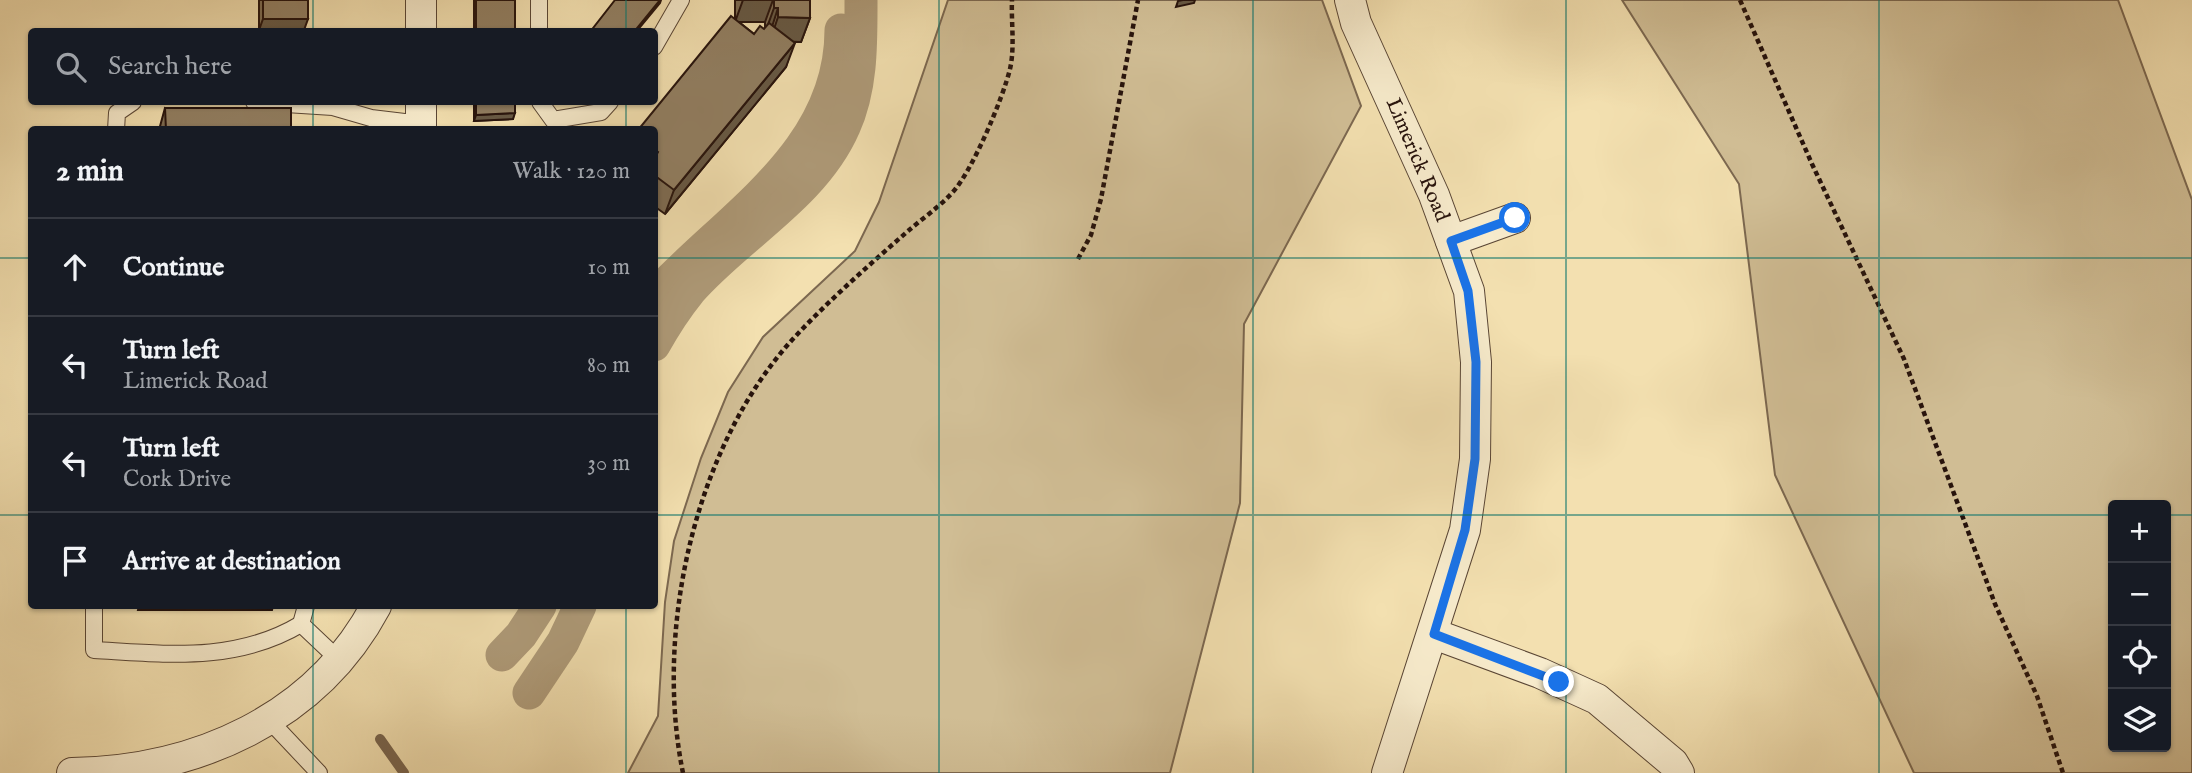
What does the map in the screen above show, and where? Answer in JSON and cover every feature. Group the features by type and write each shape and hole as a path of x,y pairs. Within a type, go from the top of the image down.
{"street":[{"path":"421,0 421,28"},
{"name":"Limerick Road","path":"1350,0 1356,23 1434,195 1451,241 1470,303 1476,362 1475,459 1465,530 1434,634 1387,773"},
{"path":"1451,241 1515,218"},
{"path":"72,773 166,762 228,743 270,720 338,659 374,609"},
{"path":"1434,634 1540,673 1597,699 1673,763 1679,773"}],"lane":[{"path":"539,0 539,28"},
{"path":"658,40 681,0"},
{"path":"116,126 117,113 129,105"},
{"path":"301,105 333,107 372,118 421,118"},
{"path":"542,105 553,120 601,111 607,105"},
{"path":"94,609 94,650 173,655 217,653 274,640 301,624 305,609"},
{"path":"301,624 338,659"},
{"path":"270,720 319,773"}],"path":[{"path":"683,773 674,710 679,606 697,522 726,441 748,397 790,343 865,269 953,193 970,167 1010,68 1012,0"},
{"path":"1078,258 1091,235 1101,199 1138,0"},
{"path":"1741,0 1812,164 1904,359 1995,604 2037,696 2063,773"}],"shaded area":[{"path":"948,0 1322,0 1361,106 1244,324 1240,503 1170,773 628,773 658,716 665,602 674,541 701,458 728,392 763,337 855,251 879,202"},
{"path":"1622,0 2118,0 2192,200 2192,773 1914,773 1775,475 1739,184"}],"building":[{"path":"263,0 308,0 308,19 263,19"},
{"path":"476,0 515,0 515,28 476,28"},
{"path":"615,0 660,0 637,28 593,28"},
{"path":"774,0 810,0 810,18 778,17"},
{"path":"731,16 754,34 760,26 764,29 769,23 795,43 674,190 658,178 658,126 641,126"},
{"path":"476,105 515,105 515,113 476,115"},
{"path":"165,108 291,108 291,126 166,126"}],"waterway":[{"path":"658,338 690,291 795,195 831,152 844,127 854,97 859,65 861,0"},
{"path":"658,292 746,209 801,147 822,112 836,73 841,30"},
{"path":"502,655 521,635 538,609"},
{"path":"529,693 563,642 579,609"},
{"path":"380,739 404,773"}],"route":[{"path":"1515,218 1451,241 1468,291 1476,362 1475,459 1465,530 1434,634 1559,682"}]}
